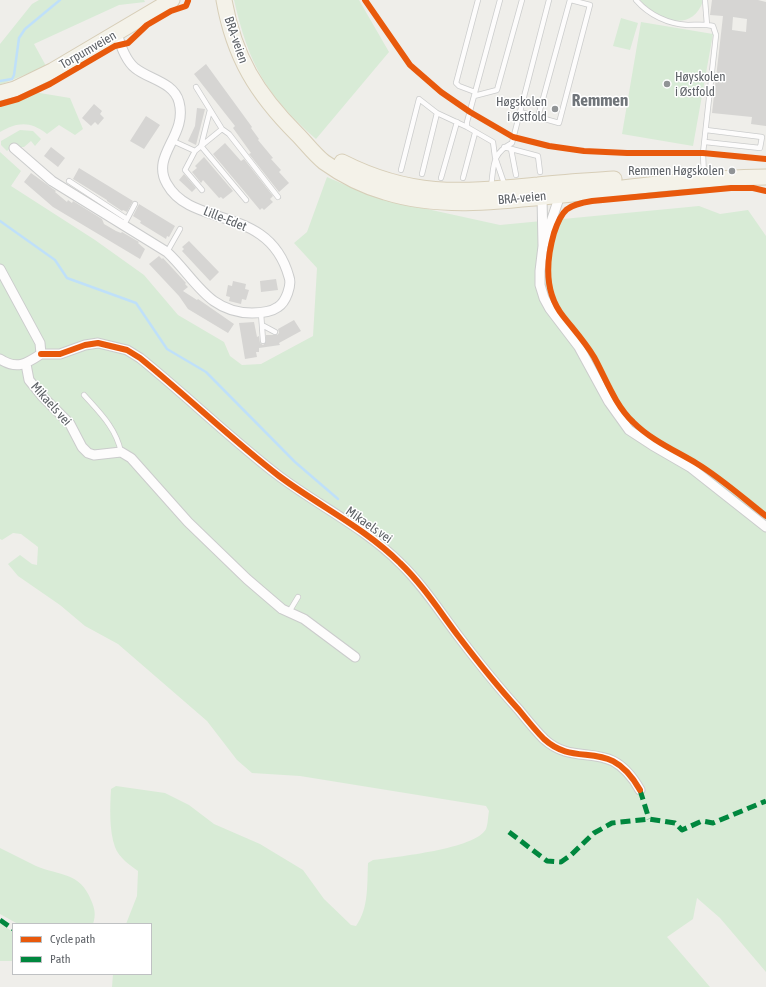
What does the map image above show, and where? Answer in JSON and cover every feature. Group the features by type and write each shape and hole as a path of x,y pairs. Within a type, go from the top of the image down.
{"main road":[{"name":"Torpumveien","path":"0,93 15,89 52,70 117,33 157,4 172,0"},
{"name":"BRA-veien","path":"224,0 236,46 251,78 269,105 297,134 339,160 382,180 414,188 542,197 554,189"},
{"name":"BRA-veien","path":"498,193 554,189 659,174 766,177"},
{"name":"BRA-veien","path":"704,176 766,174"}],"street":[{"name":"Lille-Edet","path":"14,148 52,181 125,222 167,252 177,261 203,293 214,302 237,311 261,313 279,306 286,297 290,280 286,264 276,249 262,236 243,224 192,206 177,197 168,186 162,174 162,161 173,140 181,118 179,100 171,90 134,68 126,56 117,33"},
{"path":"543,246 551,225 554,189"},
{"path":"542,197 543,246 540,285 544,298 550,310 579,347 609,402 629,430 690,467 766,527"},
{"path":"0,269 40,343 41,354 26,364 11,364 0,358"},
{"name":"Mikaels vei","path":"41,354 60,354 85,345 98,343 127,350 140,358 238,444 315,501 368,536 399,561 420,584 495,682 543,738 554,746 573,753 602,756 615,761 628,771 640,790"},
{"name":"Mikaels vei","path":"26,364 29,380 42,396 70,424 82,447 88,453 94,455 121,452"},
{"path":"121,452 131,458 217,551 278,606 304,619 355,657"}],"lane":[{"path":"478,0 456,83 474,94 497,90 522,0"},
{"path":"467,127 474,94 500,0"},
{"path":"498,193 495,157 504,147 512,143 549,0"},
{"path":"520,112 559,123 590,5 570,0 538,117"},
{"path":"636,0 643,8 655,16 672,23 713,26 716,35 706,130 704,176"},
{"path":"705,0 707,25"},
{"path":"196,87 222,129 229,134 278,197"},
{"path":"401,170 419,100 437,113 467,127 493,142 498,193"},
{"path":"201,146 210,110"},
{"path":"422,174 437,113"},
{"path":"441,178 456,122"},
{"path":"202,190 185,170 195,151 222,129"},
{"path":"705,142 760,148 762,137 706,130"},
{"path":"463,178 475,132"},
{"path":"173,140 195,151"},
{"path":"201,146 246,200"},
{"path":"504,147 538,156 540,172"},
{"path":"511,149 516,175"},
{"path":"68,181 97,205"},
{"path":"125,222 135,204"},
{"path":"167,252 180,230"},
{"path":"261,313 263,341"},
{"path":"262,325 275,332"},
{"path":"84,395 112,427 119,440 121,452"},
{"path":"288,612 298,597"}],"green space":[{"path":"39,0 144,0 145,2 119,5 34,44 46,66 0,85 0,44 32,4"},
{"path":"234,0 359,0 389,52 316,139 284,108 262,77 253,61 246,43"},
{"path":"640,0 703,1 698,11 691,18 673,20 664,18 655,13"},
{"path":"621,18 638,23 630,50 613,46"},
{"name":"Høyskolen i Østfold","path":"641,22 713,34 693,146 622,134"},
{"path":"28,91 70,98 83,129 75,135 59,125 47,134 35,127 24,124 13,126 0,132 0,100"},
{"path":"20,130 33,131 41,139 35,146 31,141 24,147 19,147 15,144 7,151 1,145 1,141"},
{"path":"0,152 21,171 11,186 95,240 144,275 178,315 224,342 230,356 242,365 261,364 313,336 317,268 294,243 307,232 327,177 357,190 395,202 500,225 699,206 720,214 748,210 766,236 766,972 720,918 697,898 693,919 667,937 710,987 112,987 113,975 152,975 152,923 126,923 137,896 138,871 119,855 113,841 110,818 111,789 116,786 165,793 189,805 214,824 260,844 303,870 324,899 351,925 356,926 365,904 368,863 373,860 434,851 467,842 479,836 486,829 489,811 486,806 300,776 252,773 237,760 207,721 118,644 85,626 60,605 18,576 8,564 20,555 32,564 37,565 38,547 21,534 13,533 2,540 0,539"},
{"path":"0,848 36,866 68,876 81,884 91,900 95,912 95,918 93,923 16,923 0,914"},
{"path":"0,923 12,931 12,961 0,961"}],"building":[{"path":"712,0 758,0 766,2 766,126 751,124 752,117 712,113 723,16 710,15","holes":["733,17 747,19 746,32 732,30"]},
{"path":"206,64 252,127 251,128 259,139 258,140 273,158 271,159 281,170 279,172 289,183 279,192 249,154 251,153 233,128 235,126 194,74"},
{"path":"94,104 102,111 100,114 104,118 98,125 95,122 91,126 82,118"},
{"path":"197,108 205,109 196,145 188,141 195,126"},
{"path":"146,116 160,125 144,149 130,141"},
{"path":"225,143 241,161 244,159 273,196 270,199 273,202 264,210 262,208 260,210 213,154"},
{"path":"51,147 65,158 58,167 44,156"},
{"path":"204,157 233,191 223,199 221,197 219,198 203,180 201,183 192,172 197,168 195,166"},
{"path":"79,168 133,201 127,212 122,211 73,179"},
{"path":"31,173 56,191 55,192 67,202 68,200 72,203 73,201 102,219 104,224 139,242 138,243 145,249 140,259 53,207 24,182"},
{"path":"184,174 196,188 192,192 179,180"},
{"path":"139,204 175,226 169,237 167,236 166,239 140,223 141,221 133,216"},
{"path":"189,241 219,272 210,281 182,251 184,249 182,247"},
{"path":"159,256 162,259 163,258 186,283 185,284 188,287 183,291 197,300 198,299 234,324 228,333 188,309 179,296 149,264"},
{"path":"276,279 278,290 261,292 260,281"},
{"path":"233,281 246,284 245,289 249,290 246,300 242,299 241,304 229,301 230,297 226,296 228,285 232,286"},
{"path":"294,320 301,331 279,343 280,345 259,348 259,352 256,352 257,357 245,359 239,323 254,322 257,337 259,336 260,343 263,345 266,342 266,335 277,335 279,333 278,329"}],"waterway":[{"path":"0,81 12,79 14,75 19,38 25,29 60,0"},
{"path":"0,221 55,260 67,278 136,303 167,349 206,372 295,462 338,499"}],"marked path":[{"path":"640,790 649,819"},
{"path":"509,832 547,861 561,862 571,855 594,833 612,823 649,819 675,823 682,830 702,821 713,823 766,801"},
{"path":"0,920 12,928"}],"cycle path":[{"path":"365,0 410,65 441,92 470,112 513,137 549,146 584,151 627,153 703,153 766,159"},
{"path":"0,104 18,99 50,84 115,46 128,43 147,25 171,11 186,6 188,1"},
{"path":"766,191 753,188 731,188 592,201 577,204 563,213 560,218 551,244 548,265 548,276 552,297 557,307 591,352 616,400 633,422 647,434 705,469 766,516"},
{"path":"41,354 60,354 85,345 98,343 127,350 140,358 279,476 357,528 386,550 400,563 424,589 488,674 544,739 557,748 569,752 605,758 617,763 628,773 640,790"}],"place":[{"name":"Høyskolen i Østfold","path":"667,84"},
{"name":"Høgskolen i Østfold","path":"555,109"},
{"name":"Remmen Høgskolen","path":"732,171"}],"district":[{"name":"Remmen","path":"600,101"}]}
